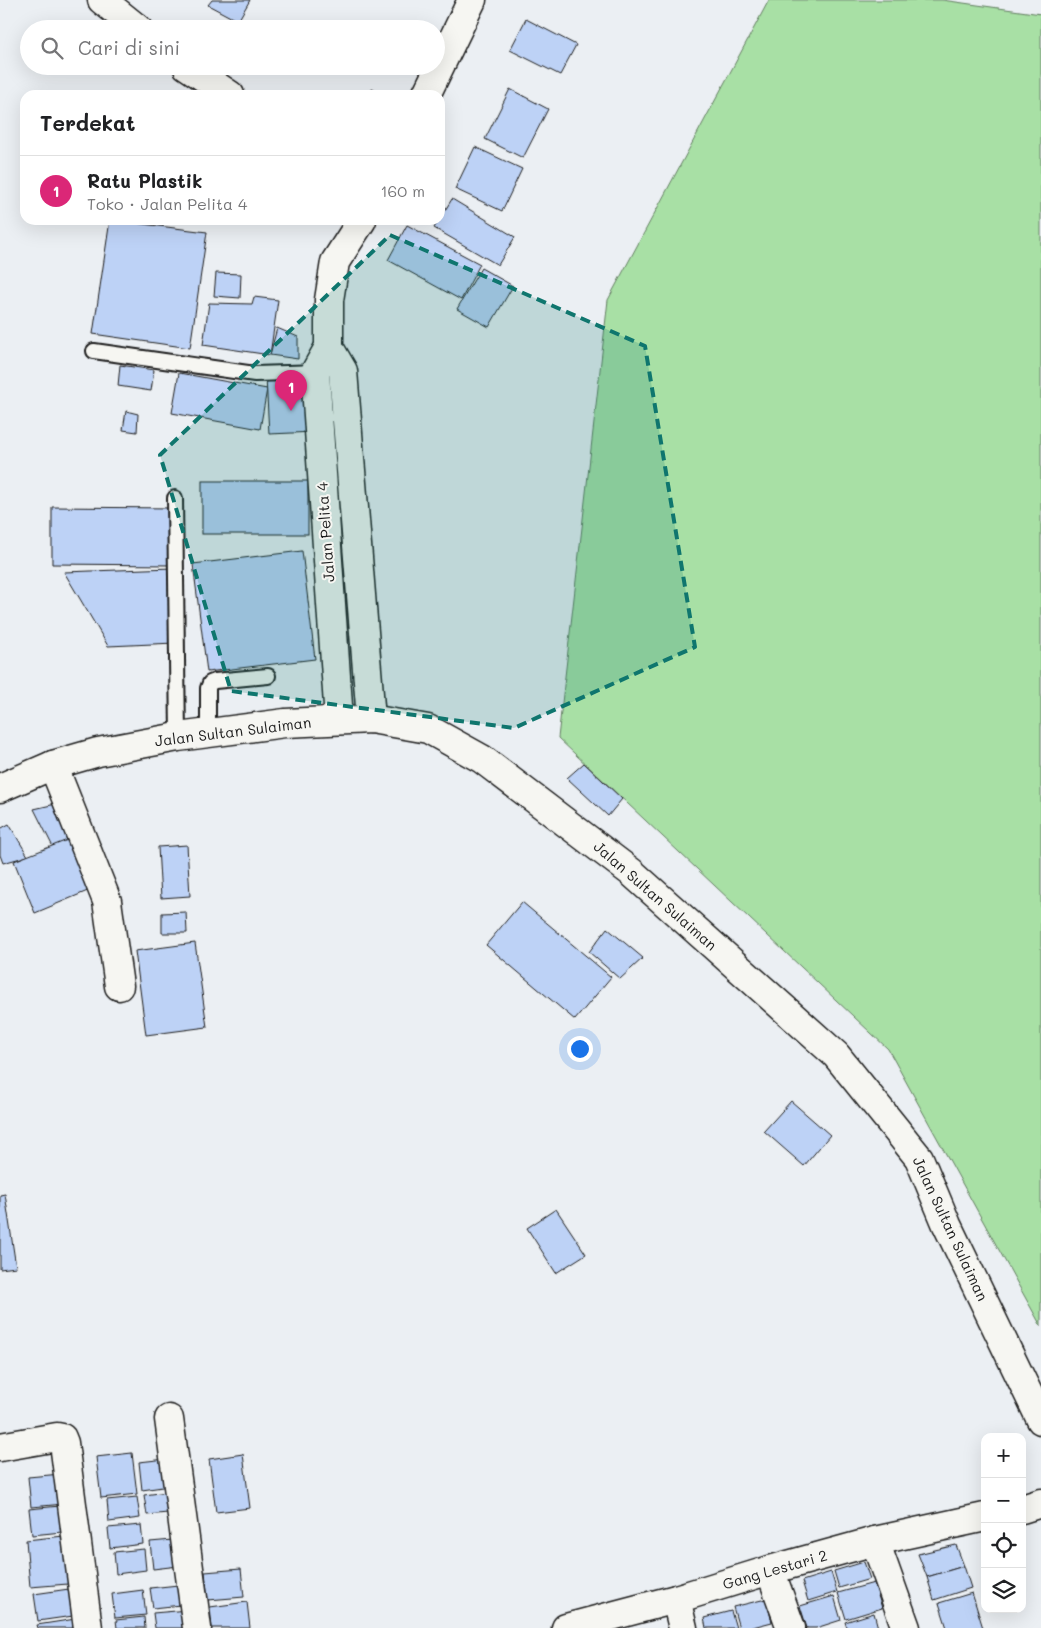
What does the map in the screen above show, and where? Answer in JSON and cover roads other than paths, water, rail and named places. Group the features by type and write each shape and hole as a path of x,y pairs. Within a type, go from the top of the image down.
{"street":[{"path":"102,0 127,20"},
{"path":"445,56 472,0"},
{"path":"200,75 223,90"},
{"path":"428,90 436,75"},
{"path":"315,372 329,347 329,300 335,262 359,225"},
{"name":"Jalan Pelita 4","path":"329,347 343,371 371,719"},
{"name":"Jalan Pelita 4","path":"315,372 338,720"},
{"name":"Jalan Sultan Sulaiman","path":"0,788 53,765 98,752 178,737 285,723 371,719 428,728 482,759 631,872 836,1055 919,1158 947,1225 1041,1420"},
{"path":"53,765 106,901 119,986"},
{"path":"169,1419 197,1628"},
{"path":"0,1447 58,1437 62,1438 88,1628"},
{"path":"1026,1508 1041,1503"},
{"name":"Gang Lestari 2","path":"566,1628 676,1600 770,1570 875,1541 981,1518"},
{"path":"875,1541 906,1628"},
{"path":"770,1570 791,1628"},
{"path":"676,1600 683,1628"}],"lane":[{"path":"94,351 255,374 343,371"},
{"path":"175,498 178,737"},
{"path":"208,733 208,688 210,683 268,676"}],"place":[{"name":"Ratu Plastik","path":"291,411"}]}
